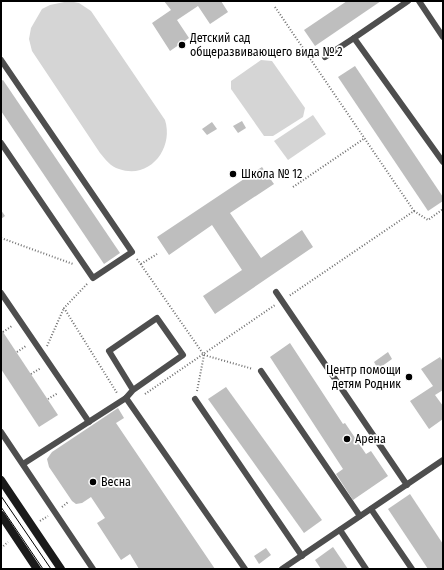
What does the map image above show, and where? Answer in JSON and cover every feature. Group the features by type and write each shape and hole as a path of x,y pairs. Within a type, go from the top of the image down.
{"main road":[{"path":"1,480 61,569"},
{"path":"1,515 38,569"}],"lane":[{"path":"325,57 408,1"},
{"path":"419,1 443,37"},
{"path":"354,38 443,162"},
{"path":"1,60 132,252 93,278 1,143"},
{"path":"276,292 407,485"},
{"path":"1,293 89,422"},
{"path":"23,464 89,422 126,401 133,390 183,355 157,318 109,351 133,390"},
{"path":"261,371 360,516"},
{"path":"195,399 302,556"},
{"path":"126,401 245,569"},
{"path":"1,432 4,440 23,464 93,569"},
{"path":"282,569 443,460"},
{"path":"371,509 412,569"},
{"path":"340,530 366,569"}],"path":[{"path":"274,7 414,211 428,220 443,209"},
{"path":"293,187 365,138"},
{"path":"64,308 126,401 204,355 282,300 414,211"},
{"path":"1,238 86,268"},
{"path":"132,252 204,355 261,371"},
{"path":"141,264 157,254"},
{"path":"43,355 64,308 93,278"},
{"path":"3,332 20,321"},
{"path":"17,352 34,342"},
{"path":"195,399 204,355"},
{"path":"31,374 49,363"},
{"path":"48,399 66,388"}],"shaded area":[{"path":"69,1 79,3 91,11 165,120 167,131 163,151 150,166 141,170 130,171 119,169 106,160 32,51 29,39 31,28 42,9 50,5"},
{"path":"261,60 272,61 305,108 303,117 273,136 264,136 231,89 231,81"},
{"path":"313,115 326,134 288,160 274,141"}],"building":[{"path":"164,1 221,1 228,12 210,24 198,6 177,20 189,38 170,51 152,23 171,10"},
{"path":"347,1 381,1 315,46 304,30"},
{"path":"355,66 443,197 443,201 428,211 338,77"},
{"path":"3,80 120,253 104,264 1,111 1,81"},
{"path":"242,121 246,128 238,133 233,126"},
{"path":"212,122 217,129 207,135 202,129"},
{"path":"262,167 274,184 230,213 261,258 302,230 313,247 215,314 203,296 242,270 212,225 169,255 157,237"},
{"path":"1,210 5,216 1,219"},
{"path":"1,329 58,415 39,427 1,369"},
{"path":"290,343 343,424 345,423 366,454 371,451 388,476 353,500 336,474 343,469 270,357"},
{"path":"388,352 392,359 378,369 374,362"},
{"path":"440,357 443,362 443,390 435,395 443,406 443,419 429,429 410,401 433,386 421,369"},
{"path":"226,387 322,520 304,533 208,399"},
{"name":"Весна","path":"118,408 124,418 116,423 215,569 139,569 130,554 121,560 97,523 105,518 91,497 82,503 76,504 72,501 49,467 47,459 52,452"},
{"path":"410,494 443,544 443,569 428,569 388,509"},
{"path":"333,547 348,569 321,569 315,560"},
{"path":"266,548 271,555 259,564 254,556"}],"tram line":[{"path":"1,496 51,569"},
{"path":"1,507 43,569"}],"place":[{"name":"Детский сад общеразвивающего вида № 2","path":"182,45"},
{"name":"Школа № 12","path":"233,174"},
{"name":"Центр помощи детям Родник","path":"409,377"},
{"name":"Арена","path":"347,439"},
{"name":"Весна","path":"93,482"}]}
